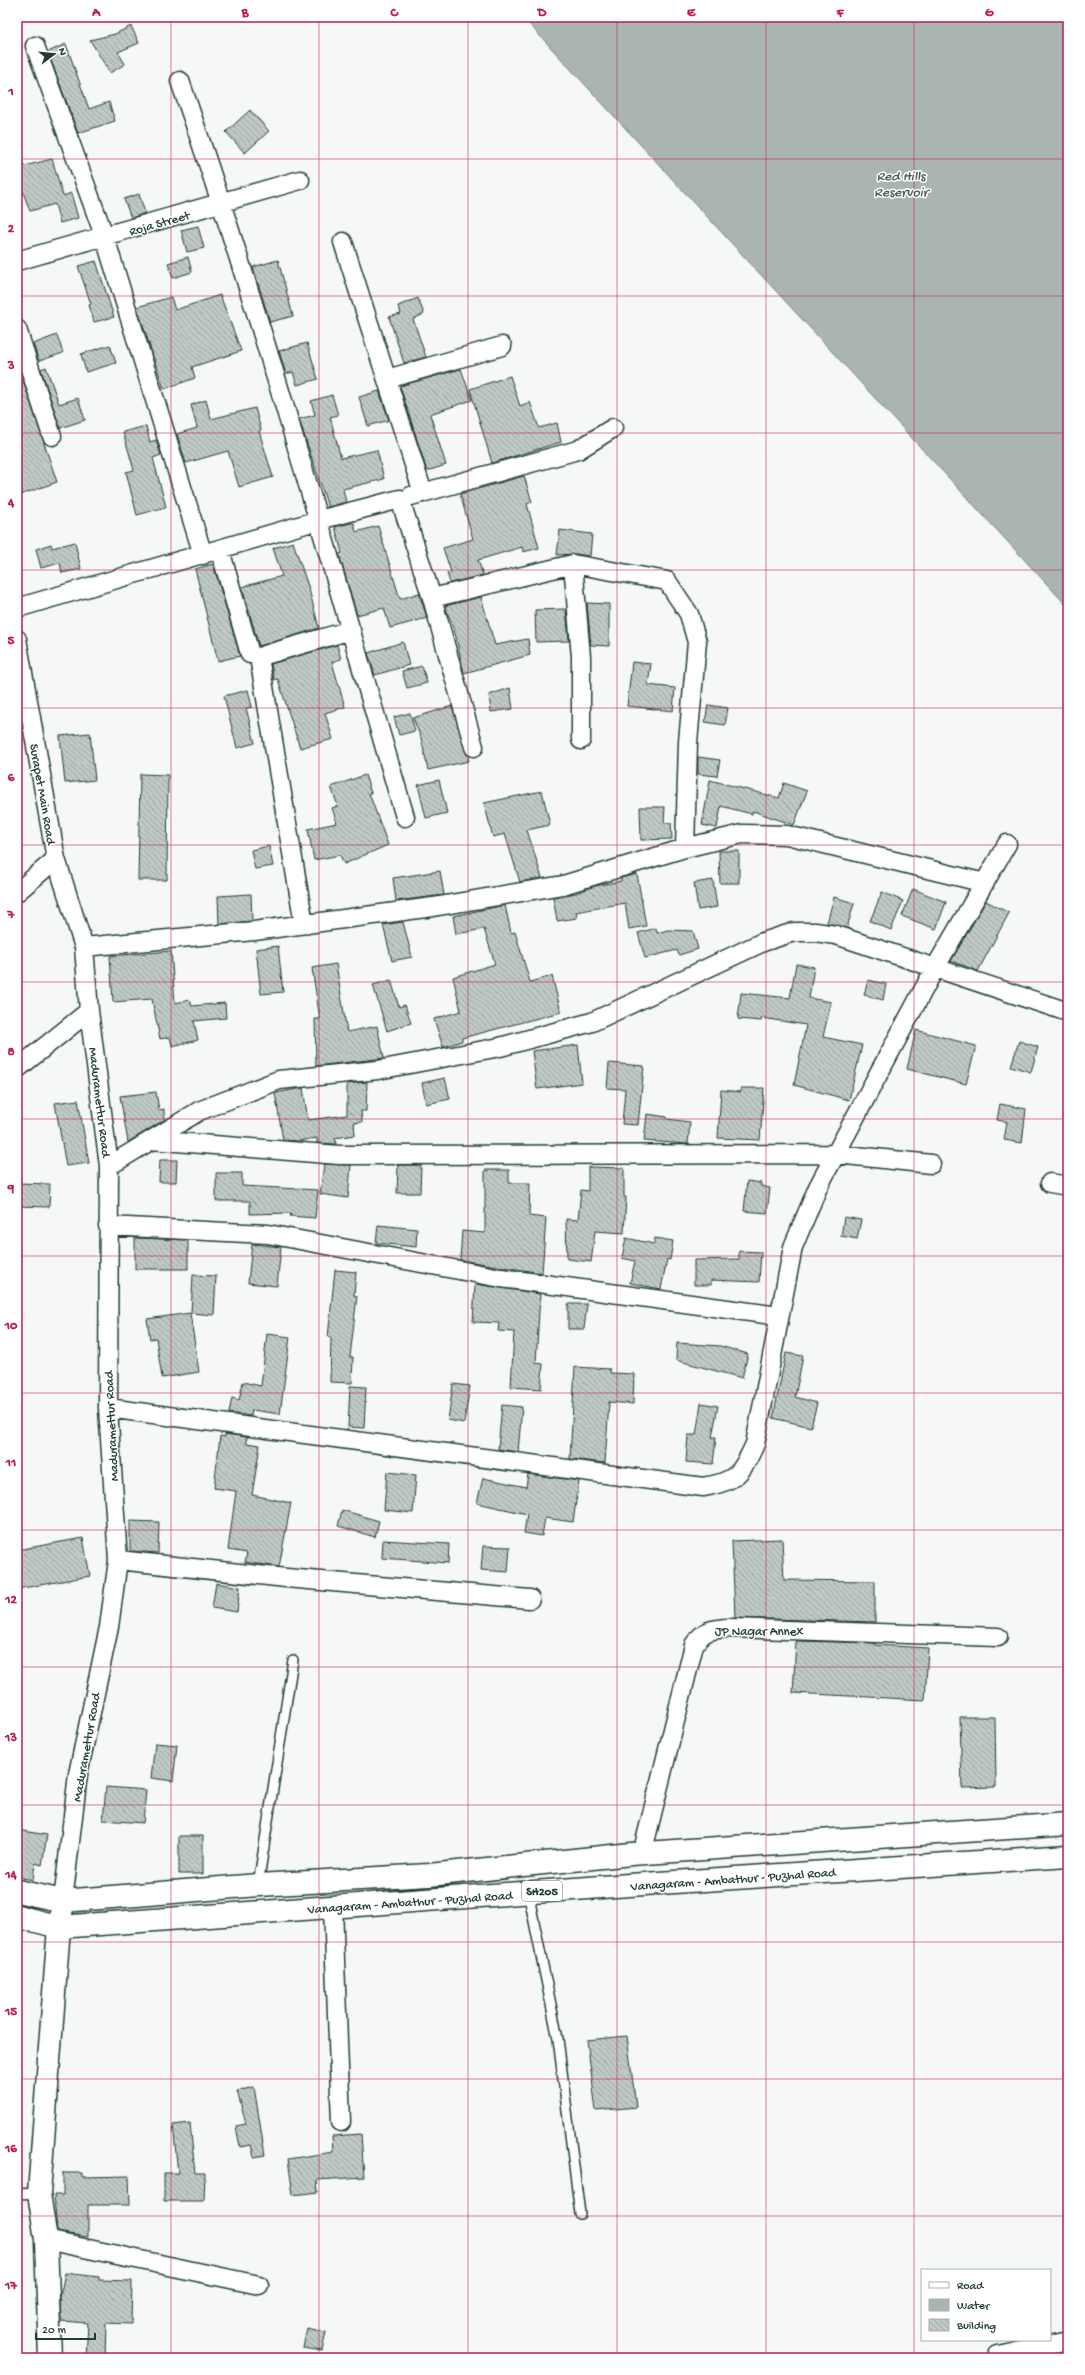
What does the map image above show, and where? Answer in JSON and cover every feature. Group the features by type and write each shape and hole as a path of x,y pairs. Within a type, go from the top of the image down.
{"main road":[{"path":"17,1891 63,1902 258,1885 429,1875 642,1854 1068,1824"},
{"name":"Vanagaram - Ambathur - Puzhal Road","path":"17,1916 59,1927 528,1892 1068,1856"},
{"path":"50,2358 46,2240 40,2194 59,1927 63,1902"}],"street":[{"path":"35,46 105,238 203,555"},
{"path":"180,81 222,203 319,520 405,817"},
{"name":"Roja Street","path":"17,261 105,238 300,180"},
{"path":"343,242 423,493"},
{"path":"17,329 52,436"},
{"path":"387,379 502,346"},
{"path":"17,608 319,520 578,450 613,428"},
{"path":"400,499 432,598 474,747"},
{"path":"220,550 250,654"},
{"path":"432,598 573,564 667,581 689,614 697,642 688,742 685,848"},
{"path":"573,564 582,657 581,740"},
{"path":"304,924 260,659 268,654 351,630"},
{"name":"Surapet Main Road","path":"17,639 56,859 84,947"},
{"path":"84,947 304,924 433,907 562,885 685,848 742,834 788,835 985,883"},
{"path":"108,1408 703,1486 723,1484 736,1476 745,1466 755,1444 793,1247 818,1188 935,968 1007,844"},
{"path":"17,892 56,859"},
{"path":"109,1166 199,1111 279,1080 378,1070 493,1049 592,1022 764,942 794,932 815,932 836,935 1068,1012"},
{"name":"Maduramettur Road","path":"63,1902 78,1774 109,1627 118,1560 108,1408 109,1166 89,1011 84,947"},
{"path":"17,1069 89,1011"},
{"path":"151,1140 339,1155 837,1154 931,1164"},
{"path":"1050,1183 1068,1186"},
{"path":"108,1226 268,1234 501,1278 780,1316"},
{"path":"118,1560 286,1578 530,1599"},
{"name":"JP Nagar Annex","path":"642,1854 694,1645 700,1635 711,1629 730,1628 998,1637"},
{"path":"333,1907 341,2122"},
{"path":"46,2240 259,2285"},
{"path":"998,2358 998,2354 1068,2340"}],"lane":[{"path":"258,1885 293,1660"},
{"path":"528,1892 558,2039 580,2214"},
{"path":"17,2194 40,2194"}],"water":[{"name":"Red Hills Reservoir","path":"530,17 1068,17 1068,607 529,24"}],"building":[{"path":"131,26 139,43 118,52 125,64 110,73 90,40 115,34"},
{"path":"66,44 89,109 109,102 115,121 78,133 48,52"},
{"path":"250,110 269,131 245,153 226,132"},
{"path":"52,159 63,196 71,193 78,218 60,223 55,204 30,211 17,176 17,168"},
{"path":"139,194 145,213 131,218 124,199"},
{"path":"198,226 204,248 187,252 181,230"},
{"path":"188,257 192,272 173,278 168,263"},
{"path":"278,260 293,316 270,322 253,267"},
{"path":"96,261 114,317 94,322 89,305 91,304 78,266"},
{"path":"220,295 241,351 192,367 195,378 164,389 137,307 171,297 175,310"},
{"path":"418,298 424,314 413,319 426,357 404,363 389,317 401,314 398,306"},
{"path":"57,335 63,353 39,361 33,344"},
{"path":"307,343 318,379 297,385 293,372 286,374 279,351"},
{"path":"110,345 116,363 86,372 81,354"},
{"path":"46,367 59,404 78,398 85,420 60,428 41,369"},
{"path":"461,369 472,400 430,414 446,465 427,471 400,386"},
{"path":"21,374 57,482 17,496 17,375"},
{"path":"510,376 520,406 530,402 539,428 557,423 561,442 492,463 470,389"},
{"path":"379,391 389,420 368,426 359,397"},
{"path":"332,395 338,415 330,417 341,458 377,450 384,479 343,489 346,502 328,507 299,419 315,415 311,401"},
{"path":"206,400 211,419 255,408 261,430 259,431 273,477 239,487 228,451 186,463 177,434 197,428 191,405"},
{"path":"146,426 150,442 156,440 161,455 153,458 166,507 137,515 126,472 134,470 123,432"},
{"path":"524,476 532,502 527,504 539,548 523,552 522,547 478,560 483,575 450,583 447,573 451,572 443,548 473,539 460,494"},
{"path":"354,523 356,532 378,526 400,599 419,593 427,618 390,628 384,608 357,615 339,554 342,553 335,527"},
{"path":"560,530 592,534 590,556 575,554 557,555"},
{"path":"75,542 81,569 62,573 60,563 41,568 36,549 51,544 52,548"},
{"path":"293,542 309,589 319,628 259,646 242,587 282,576 273,548"},
{"path":"213,564 240,656 218,661 195,569"},
{"path":"481,597 495,645 528,639 530,655 464,673 455,633 445,606"},
{"path":"587,603 609,604 609,646 591,645"},
{"path":"566,609 569,641 536,642 535,610"},
{"path":"403,642 409,665 375,675 368,653"},
{"path":"337,645 341,659 332,662 345,707 325,713 333,739 300,748 278,679 274,680 271,664"},
{"path":"632,662 651,664 648,685 675,688 673,711 627,706"},
{"path":"422,666 427,683 407,688 402,671"},
{"path":"510,688 513,709 491,712 489,695"},
{"path":"248,690 252,707 246,708 255,743 237,748 224,696"},
{"path":"708,705 728,708 725,725 705,722"},
{"path":"452,706 469,761 428,770 421,738 413,718"},
{"path":"410,713 415,731 399,735 394,717"},
{"path":"90,733 95,780 65,783 60,736"},
{"path":"698,757 720,760 717,776 698,774"},
{"path":"140,774 168,775 167,880 138,880"},
{"path":"365,775 371,793 369,793 388,845 344,864 340,855 314,860 308,829 337,823 332,808 338,806 331,787"},
{"path":"439,780 447,813 426,818 418,785"},
{"path":"710,780 779,798 784,783 807,791 794,825 753,811 752,814 721,806 717,828 702,825"},
{"path":"542,791 550,825 527,830 542,878 520,882 505,834 493,837 484,803"},
{"path":"640,807 665,807 664,823 671,823 672,839 641,840"},
{"path":"269,846 273,866 255,869 251,850"},
{"path":"719,851 739,851 739,883 720,883"},
{"path":"440,871 444,895 396,901 393,878"},
{"path":"637,874 646,926 629,929 625,903 576,912 577,918 557,921 553,897 576,893 595,886 621,881 621,878"},
{"path":"713,880 717,907 698,910 694,883"},
{"path":"913,889 946,902 936,929 902,916"},
{"path":"882,892 903,901 891,930 870,921"},
{"path":"251,894 252,921 219,924 218,896"},
{"path":"834,897 854,903 847,928 827,923"},
{"path":"986,901 1009,913 978,971 951,961"},
{"path":"505,905 511,933 515,932 530,982 552,976 561,1012 462,1038 462,1041 443,1047 434,1019 461,1011 453,977 495,964 484,929 456,934 453,916"},
{"path":"403,922 412,957 392,961 383,925"},
{"path":"656,928 657,933 668,930 693,931 698,949 679,955 677,950 645,958 638,933"},
{"path":"278,946 283,992 261,994 256,949"},
{"path":"171,951 175,1003 190,1000 192,1006 225,1003 226,1018 194,1021 198,1040 172,1046 170,1037 160,1039 152,999 113,1002 110,956"},
{"path":"336,964 347,1032 377,1026 384,1058 316,1066 315,1019 320,1019 312,968"},
{"path":"796,964 814,967 809,998 831,1002 823,1037 862,1045 849,1100 794,1085 806,1025 762,1018 761,1021 738,1019 741,993 790,998"},
{"path":"391,980 399,1007 405,1005 411,1023 387,1031 373,985"},
{"path":"868,980 886,984 883,1000 864,995"},
{"path":"916,1030 976,1046 966,1084 907,1069"},
{"path":"1019,1041 1038,1047 1031,1072 1011,1066"},
{"path":"578,1045 582,1083 537,1089 532,1051"},
{"path":"609,1063 644,1066 638,1125 622,1124 625,1089 607,1088"},
{"path":"445,1078 450,1099 426,1104 422,1083"},
{"path":"367,1082 366,1111 361,1111 362,1122 354,1123 355,1135 335,1138 336,1144 317,1143 317,1138 298,1141 283,1140 275,1093 303,1088 308,1120 347,1115 347,1084"},
{"path":"741,1088 764,1088 760,1140 718,1138 721,1090 741,1092"},
{"path":"156,1092 159,1110 164,1109 164,1120 128,1142 120,1096"},
{"path":"78,1100 89,1163 66,1166 55,1103"},
{"path":"1000,1104 1026,1109 1022,1143 1004,1140 1007,1122 997,1120"},
{"path":"647,1114 667,1117 667,1119 690,1122 688,1144 644,1141"},
{"path":"160,1160 177,1160 176,1182 159,1182"},
{"path":"324,1164 351,1165 348,1198 320,1194"},
{"path":"398,1165 421,1165 420,1193 397,1193"},
{"path":"588,1167 624,1168 624,1197 626,1197 624,1233 595,1231 591,1262 567,1259 566,1219 578,1220 581,1190 588,1191"},
{"path":"485,1170 509,1170 509,1183 530,1183 529,1216 546,1218 542,1273 460,1260 462,1231 485,1233"},
{"path":"216,1173 242,1173 242,1186 318,1190 315,1218 290,1216 291,1213 250,1214 250,1201 216,1201"},
{"path":"747,1181 761,1183 761,1186 770,1188 767,1213 744,1211"},
{"path":"17,1183 50,1184 49,1207 17,1206"},
{"path":"844,1217 861,1220 857,1239 841,1236"},
{"path":"378,1225 417,1229 416,1247 376,1243"},
{"path":"135,1238 188,1240 188,1269 135,1269"},
{"path":"626,1238 654,1244 655,1238 673,1241 670,1260 667,1259 661,1289 630,1283 635,1261 622,1258"},
{"path":"252,1244 281,1247 277,1286 248,1283"},
{"path":"739,1251 761,1252 759,1282 711,1280 711,1285 694,1285 694,1260 739,1259"},
{"path":"335,1270 356,1272 354,1295 357,1296 350,1357 353,1357 352,1383 330,1382 331,1337 328,1337"},
{"path":"193,1275 216,1276 214,1315 191,1313"},
{"path":"475,1284 540,1294 536,1363 543,1364 541,1389 511,1387 514,1332 498,1331 499,1323 473,1322"},
{"path":"568,1304 587,1304 584,1329 568,1329"},
{"path":"190,1313 199,1372 162,1378 156,1338 150,1339 147,1319"},
{"path":"267,1334 290,1337 280,1414 252,1410 251,1416 229,1413 232,1398 239,1400 243,1382 261,1386"},
{"path":"677,1343 720,1346 748,1354 742,1378 676,1360"},
{"path":"786,1353 803,1356 795,1397 817,1403 811,1427 773,1418"},
{"path":"575,1367 610,1369 610,1373 634,1374 633,1404 609,1402 605,1463 570,1459"},
{"path":"453,1384 470,1386 464,1423 448,1420"},
{"path":"350,1386 366,1387 364,1428 348,1427"},
{"path":"701,1403 718,1406 712,1437 716,1437 713,1464 686,1462 688,1435 696,1435"},
{"path":"502,1405 522,1407 518,1452 498,1449"},
{"path":"225,1434 247,1437 246,1443 260,1445 252,1495 291,1503 279,1567 245,1562 247,1553 228,1550 236,1491 214,1488 220,1436 225,1437"},
{"path":"387,1472 416,1475 413,1513 384,1510"},
{"path":"528,1474 579,1481 573,1522 545,1518 542,1536 524,1533 527,1514 477,1503 483,1478 526,1487"},
{"path":"342,1510 379,1521 375,1537 338,1526"},
{"path":"130,1521 159,1522 158,1553 130,1551"},
{"path":"83,1538 90,1576 17,1589 17,1550"},
{"path":"782,1539 784,1580 875,1581 875,1622 735,1618 732,1541"},
{"path":"383,1540 449,1544 448,1563 382,1558"},
{"path":"483,1546 510,1547 508,1572 481,1570"},
{"path":"216,1583 240,1587 237,1612 212,1608"},
{"path":"796,1641 875,1643 875,1645 928,1648 925,1700 793,1693"},
{"path":"960,1717 995,1717 996,1787 962,1788"},
{"path":"155,1743 177,1745 173,1781 151,1778"},
{"path":"106,1787 146,1790 143,1823 103,1820"},
{"path":"17,1830 47,1835 42,1865 35,1863 33,1880 17,1877"},
{"path":"179,1836 203,1836 203,1874 179,1874"},
{"path":"627,2036 636,2107 596,2111 587,2040"},
{"path":"254,2087 265,2155 254,2157 251,2145 240,2147 236,2126 246,2124 237,2091"},
{"path":"190,2123 195,2173 205,2173 204,2201 164,2201 164,2173 178,2173 173,2125"},
{"path":"361,2134 364,2177 317,2180 318,2192 293,2195 288,2159 333,2152 332,2136"},
{"path":"63,2173 82,2173 82,2177 129,2176 130,2205 88,2205 88,2237 57,2232 54,2195 63,2195"},
{"path":"65,2273 99,2277 99,2280 132,2281 131,2324 106,2323 105,2358 86,2358 88,2323 61,2321 60,2297"},
{"path":"307,2328 326,2332 322,2351 303,2348"}]}
